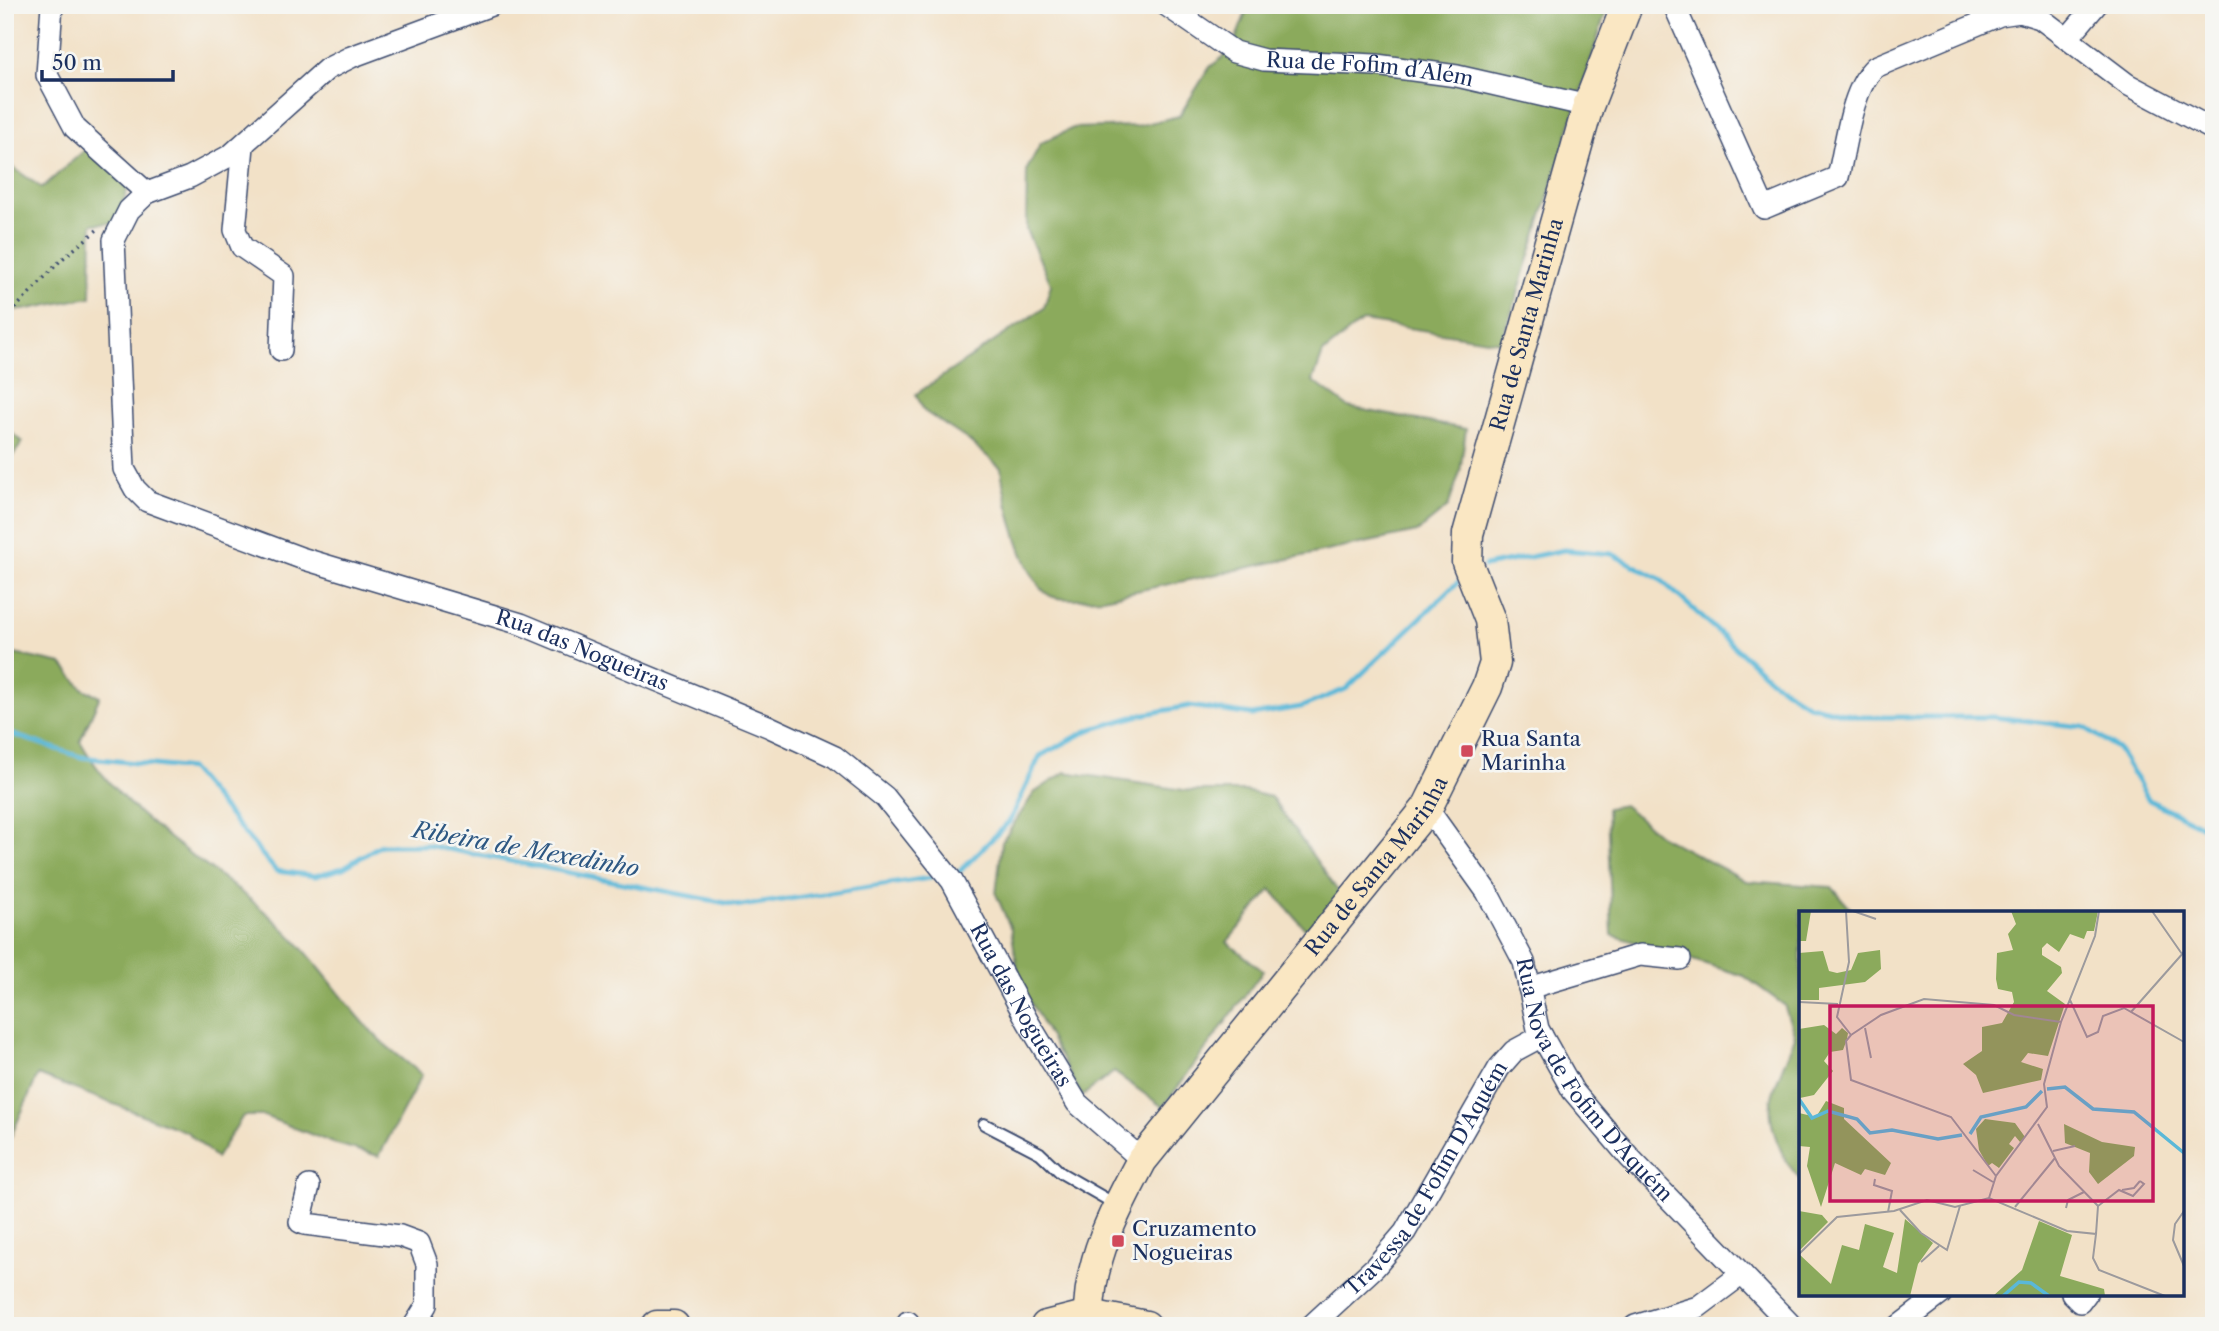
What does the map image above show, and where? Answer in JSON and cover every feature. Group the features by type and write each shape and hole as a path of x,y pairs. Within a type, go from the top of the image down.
{"street":[{"path":"52,5 47,75 75,128 147,193 190,177 243,146 327,69 351,57 491,5"},
{"name":"Rua de Fofim d´Além","path":"1166,5 1234,52 1264,60 1376,65 1457,76 1588,106"},
{"name":"Rua de Santa Marinha","path":"1089,1315 1093,1270 1117,1205 1142,1160 1427,808 1487,687 1495,663 1490,621 1467,562 1468,534 1588,106 1627,5"},
{"path":"1674,5 1764,208 1838,177 1863,78 1875,67 2000,15 2020,12 2040,19 2127,84 2214,130"},
{"path":"2067,39 2096,5"},
{"path":"243,146 235,230 242,247 284,276 281,350"},
{"name":"Rua das Nogueiras","path":"147,193 129,210 114,240 124,469 135,489 147,501 301,558 521,624 770,727 835,757 885,797 952,881 1028,1022 1077,1103 1142,1160"},
{"name":"Rua Nova de Fofim D'Aquém","path":"1427,808 1487,892 1524,962 1542,1036 1573,1091 1630,1158 1793,1326"},
{"path":"1530,988 1640,955 1680,959"},
{"name":"Travessa de Fofim D'Aquém","path":"1311,1326 1391,1250 1430,1192 1499,1068 1514,1051 1542,1036"},
{"path":"310,1185 300,1222 400,1236 419,1243 427,1264 427,1306 414,1326"},
{"path":"1635,1326 1698,1307 1742,1274"},
{"path":"1899,1326 1938,1296"},
{"path":"1046,1326 1089,1315 1146,1326"},
{"path":"657,1326 674,1326"}],"lane":[{"path":"984,1124 1040,1153 1061,1173 1117,1205"}],"path":[{"path":"5,319 61,260 99,229"}],"green space":[{"path":"1249,5 1608,5 1515,303 1500,342 1362,321 1323,353 1313,381 1348,407 1466,429 1460,472 1448,507 1417,532 1103,598 1053,597 1043,590 1033,577 1025,559 1011,518 1001,468 968,440 924,411 916,394 1044,308 1051,284 1026,230 1027,169 1041,143 1073,128 1137,126 1179,116 1210,67 1231,51"},
{"path":"87,148 129,185 116,223 92,224 91,297 23,310 5,310 5,162 42,188"},
{"path":"5,427 23,442 5,466"},
{"path":"5,652 62,664 83,689 100,696 80,741 101,772 152,824 268,914 305,951 369,1029 422,1075 379,1156 333,1143 264,1116 243,1116 216,1158 187,1132 38,1075 5,1150"},
{"path":"1065,772 1190,791 1245,791 1271,797 1343,898 1306,930 1271,889 1227,942 1263,971 1163,1107 1114,1072 1082,1096 1020,983 1011,929 996,894 1002,842 1034,793"},
{"path":"1624,805 1659,835 1746,881 1832,887 1852,911 1799,911 1799,1178 1776,1140 1771,1115 1773,1093 1795,1036 1784,1005 1744,976 1612,935 1607,808"}],"waterway":[{"name":"Ribeira de Mexedinho","path":"1485,566 1564,550 1612,554 1660,579 1770,679 1808,705 1860,717 1993,717 2084,727 2118,749 2149,800 2214,832"},
{"name":"Ribeira de Mexedinho","path":"959,872 1009,822 1040,756 1089,730 1140,715 1189,706 1252,715 1301,707 1346,689 1457,583"},
{"name":"Ribeira de Mexedinho","path":"5,732 81,757 190,769 276,871 315,876 343,868 381,845 427,845 741,906 930,878"}],"place":[{"name":"Rua Santa Marinha","path":"1467,751"},
{"name":"Cruzamento Nogueiras","path":"1118,1241"}]}
